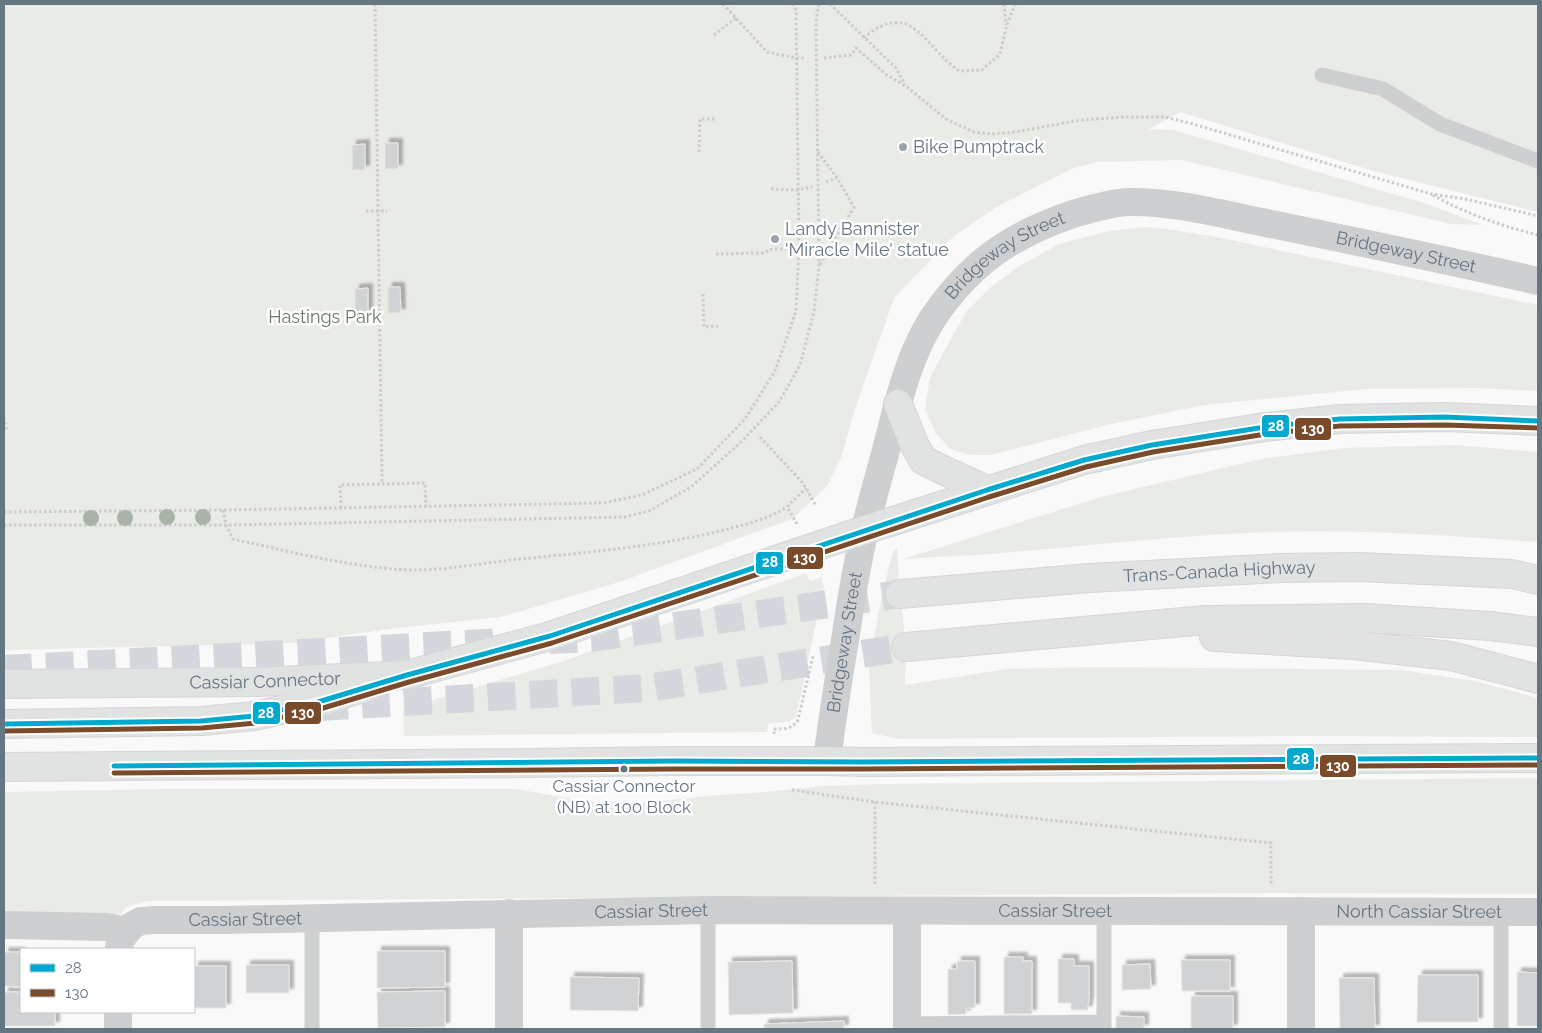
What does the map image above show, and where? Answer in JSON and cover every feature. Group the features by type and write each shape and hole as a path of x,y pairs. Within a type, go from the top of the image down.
{"main road":[{"path":"898,404 914,444 923,460 945,472 987,490"},
{"name":"Cassiar Connector","path":"4,684 257,682 406,675 550,636 864,530 1084,460 1152,445 1265,427 1340,418 1444,416 1538,421"},
{"name":"Trans-Canada Highway","path":"900,594 1089,578 1281,568 1359,567 1530,576"},
{"path":"906,647 1206,620 1364,618 1490,626 1538,632"},
{"path":"1093,630 1353,645 1451,656 1538,679"},
{"path":"4,724 201,721 254,716 318,702 406,675"},
{"path":"4,767 674,760 827,760 874,762 1538,758"}],"street":[{"name":"Bridgeway Street","path":"827,760 833,708 864,530 910,363 931,320 951,293 973,268 1010,242 1055,220 1098,208 1126,202 1163,204 1203,210 1538,281"},
{"name":"Cassiar Street","path":"4,925 107,927 123,940 133,925 141,921 154,920 708,910 1301,912"},
{"path":"907,911 907,1026"},
{"path":"1301,912 1301,1029"},
{"name":"North Cassiar Street","path":"1301,912 1538,912"},
{"path":"509,914 509,1029"},
{"path":"118,1013 118,1029"}],"lane":[{"path":"1322,75 1383,90 1440,124 1538,161"},
{"path":"708,910 708,1029"},
{"path":"907,1026 1104,1026 1104,910"},
{"path":"1501,913 1501,1029"},
{"path":"312,918 312,1029"}],"path":[{"path":"375,4 382,483"},
{"path":"723,4 767,52 805,58"},
{"path":"4,512 603,503 642,495 697,469 745,419 775,371 796,311 800,249 796,10 793,4"},
{"path":"4,525 226,525 625,517 649,511 691,487 741,442 779,402 800,365 814,312 819,266 816,21 819,4"},
{"path":"830,4 896,68 906,88"},
{"path":"1004,4 1006,28"},
{"path":"864,38 871,31 890,23 908,25 925,38 958,71 982,70 1000,54 1006,28 1015,4"},
{"path":"714,35 736,18"},
{"path":"824,58 851,55 856,48 887,75 946,119 974,132 992,134 1081,120 1165,117 1430,194 1465,199 1538,216"},
{"path":"699,152 700,119 715,119"},
{"path":"817,151 837,178 854,207 819,266"},
{"path":"826,182 837,178"},
{"path":"771,189 798,190 812,187"},
{"path":"1430,194 1453,207 1509,228 1538,235"},
{"path":"366,211 387,211"},
{"path":"716,254 764,253 772,249 800,249"},
{"path":"703,294 704,327 718,326"},
{"path":"4,417 6,429 4,431"},
{"path":"760,437 806,488 816,506"},
{"path":"341,508 340,485 382,483 425,483 426,506"},
{"path":"223,510 226,525 234,540 310,556 394,569 441,569 612,550 690,538 775,515 787,508 806,488"},
{"path":"787,508 795,520"},
{"path":"774,734 774,729 794,726 798,720 813,656"},
{"path":"783,789 876,802 1272,842 1271,893"},
{"path":"875,893 876,802"}],"green space":[{"name":"Hastings Park","path":"4,4 1538,4 1538,212 1377,172 1180,112 1149,129 1174,130 1427,204 1483,225 1451,224 1182,160 1096,162 1071,169 995,208 954,236 894,298 853,415 842,455 828,485 792,519 619,582 501,617 396,628 292,643 4,650"},
{"path":"1145,227 1216,237 1538,305 1538,391 1475,388 1366,389 1204,405 1111,424 991,455 970,455 950,449 936,433 925,410 930,377 966,312 992,286 1018,267 1059,244 1109,231"},
{"path":"1455,445 1538,452 1538,542 1392,533 1320,531 1183,537 990,554 903,559 1101,497 1261,459 1343,448"},
{"path":"897,548 906,647 905,685 1007,669 1099,667 1400,670 1475,681 1538,698 1538,737 1302,736 898,739 872,733 869,666 880,605 893,551"},
{"path":"806,573 810,581 821,577 824,586 796,717 789,722 768,723 767,732 404,736 403,709 564,661"},
{"path":"1538,779 1538,894 1278,893 148,901 126,907 121,914 4,914 4,792 163,789 516,789 589,802 640,803 821,786 884,784"}],"building":[{"path":"385,143 398,143 398,169 385,169"},
{"path":"365,144 365,170 352,170 352,145"},
{"path":"388,287 400,287 401,313 388,313"},
{"path":"368,288 368,314 355,314 355,289"},
{"path":"377,951 445,951 445,987 377,988"},
{"path":"4,952 20,952 20,987 4,986"},
{"path":"1004,957 1023,957 1023,961 1032,961 1032,1014 1004,1014"},
{"path":"1058,959 1074,959 1074,966 1089,966 1088,1010 1071,1010 1071,1003 1058,1003"},
{"path":"1181,960 1230,960 1230,991 1182,991"},
{"path":"792,961 793,1013 729,1015 728,962"},
{"path":"957,961 975,961 975,1008 966,1008 966,1014 948,1015 948,969 957,969"},
{"path":"1150,964 1151,989 1122,990 1122,965"},
{"path":"246,965 289,965 289,993 246,993"},
{"path":"195,966 226,966 226,1008 195,1008"},
{"path":"1517,972 1538,973 1538,1026 1517,1026"},
{"path":"1418,975 1478,975 1478,1022 1417,1022"},
{"path":"570,977 639,978 638,1011 570,1010"},
{"path":"1339,978 1374,978 1375,1029 1340,1029"},
{"path":"445,991 445,1027 378,1028 377,992"},
{"path":"4,992 20,992 20,1013 55,1013 55,1026 4,1026"},
{"path":"1191,996 1233,996 1233,1029 1191,1029"},
{"path":"1116,1016 1144,1017 1144,1029 1116,1029"},
{"path":"844,1021 844,1029 764,1029 764,1024"}],"tunnel":[{"path":"549,640 591,638 900,594"},
{"path":"4,669 504,642"},
{"path":"320,707 648,688 906,647"}],"transit line":[{"name":"28","path":"4,724 201,721 254,716 318,702 407,675 550,636 987,490 1084,460 1152,445 1265,427 1340,419 1444,417 1538,421"},
{"name":"130","path":"4,731 202,728 256,723 320,709 409,682 552,643 989,497 1086,467 1153,452 1266,434 1340,426 1444,425 1538,428"},
{"name":"28","path":"114,766 674,761 864,762 1538,758"},
{"name":"130","path":"114,773 1538,765"}],"place":[{"name":"Bike Pumptrack","path":"903,147"},
{"name":"Landy Bannister 'Miracle Mile' statue","path":"775,239"},
{"name":"Cassiar Connector (NB) at 100 Block","path":"624,769"}]}
